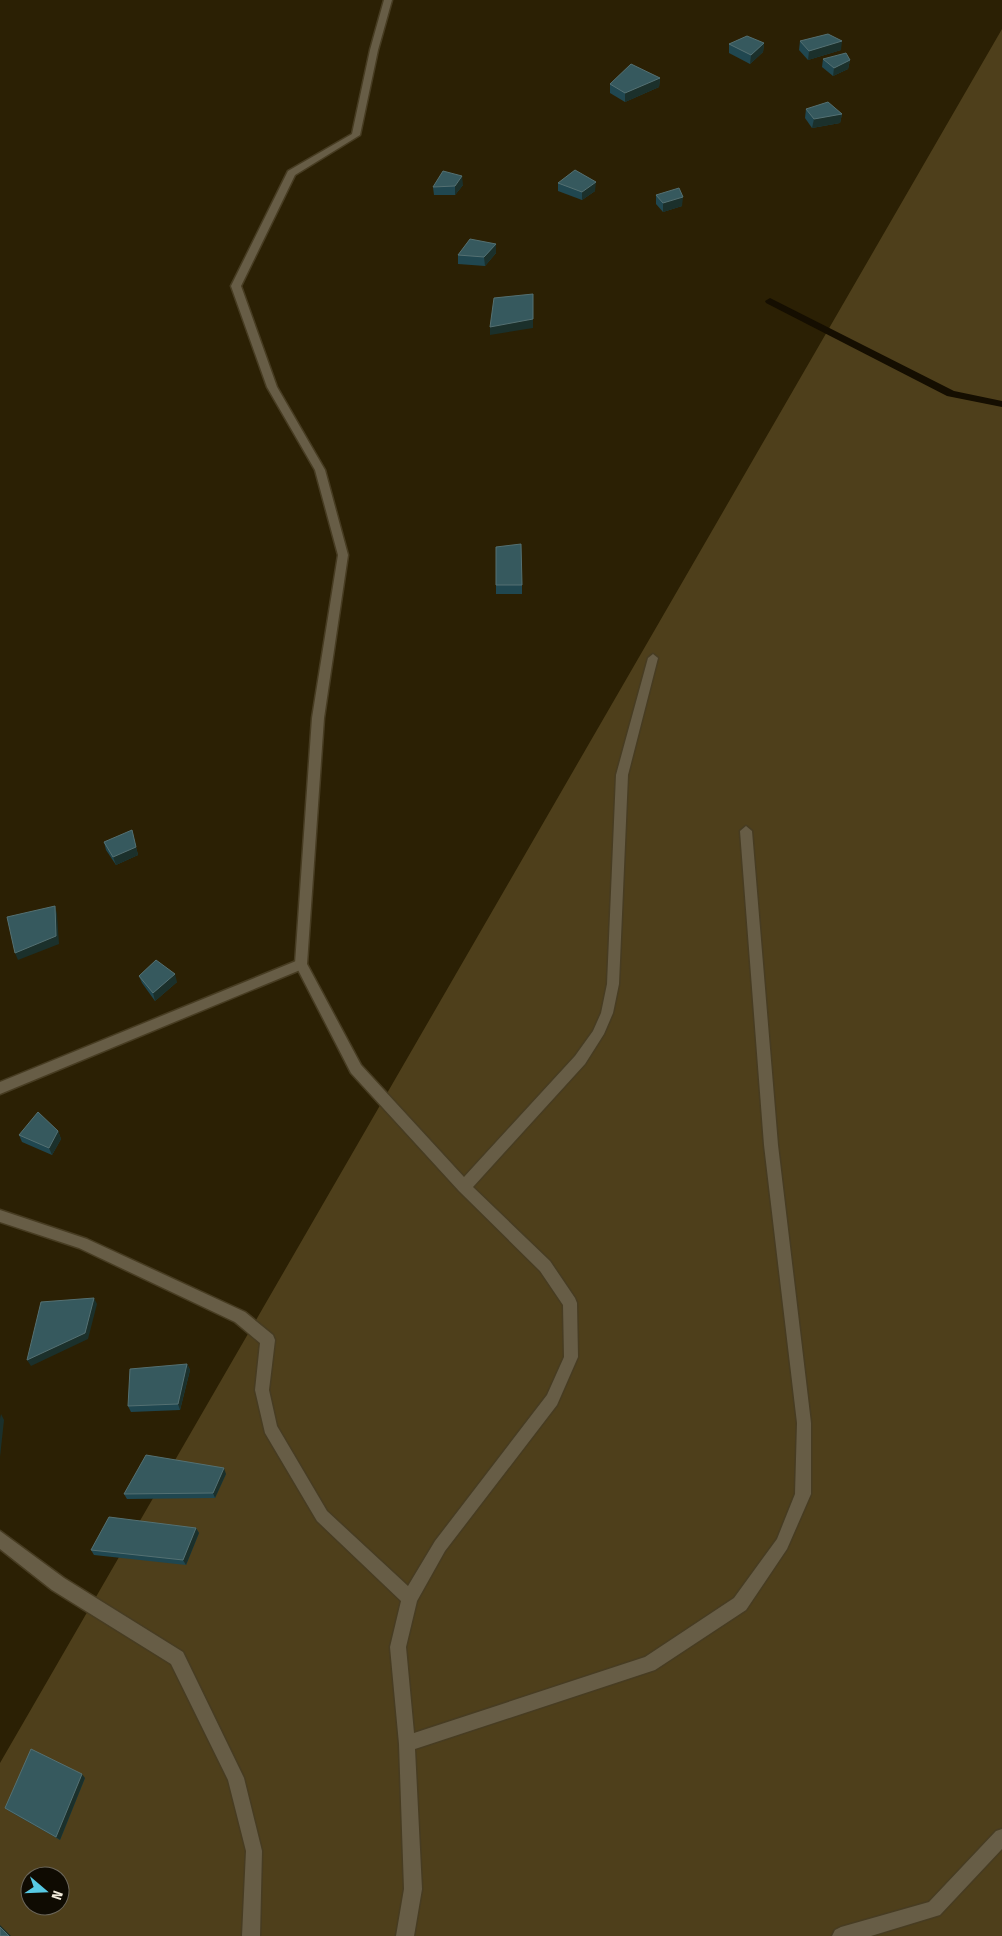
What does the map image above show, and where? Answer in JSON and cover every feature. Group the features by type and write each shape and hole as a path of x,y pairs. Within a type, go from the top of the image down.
{"street":[{"path":"388,0 374,50 356,136 291,172 236,286 272,387 320,470 343,555 318,718 301,964 356,1069 464,1187 545,1266 570,1303 571,1357 552,1400 440,1546 410,1598 398,1647 407,1744 412,1889 405,1936"},
{"path":"464,1187 580,1060 598,1034 607,1013 612,984 622,775 653,658"},
{"path":"407,1744 649,1664 740,1604 782,1544 803,1494 804,1423 771,1145 746,832"},
{"path":"0,1088 301,964"},
{"path":"0,1216 82,1243 240,1317 268,1340 262,1390 270,1428 322,1516 410,1598"},
{"path":"0,1539 58,1584 177,1658 236,1778 254,1851 251,1936"},
{"path":"841,1936 934,1909 1002,1837"}],"shaded area":[{"path":"1002,29 1002,1936 0,1936 0,1763"}],"building":[{"path":"828,34 842,41 809,51 800,41"},
{"path":"747,36 764,43 751,55 729,44"},
{"path":"846,53 850,60 834,68 823,59"},
{"path":"631,64 660,78 625,93 610,84"},
{"path":"828,102 842,114 814,119 806,109"},
{"path":"575,170 596,182 582,192 558,183"},
{"path":"443,171 462,176 455,186 433,187"},
{"path":"679,188 683,197 663,203 656,195"},
{"path":"470,239 496,244 484,257 458,255"},
{"path":"533,294 533,319 490,327 494,298"},
{"path":"521,544 522,585 496,585 496,547"},
{"path":"132,830 136,847 113,857 104,842"},
{"path":"55,906 56,936 15,953 7,917"},
{"path":"156,960 175,974 153,993 139,976"},
{"path":"38,1112 58,1131 49,1148 19,1135"},
{"path":"94,1298 85,1333 27,1360 41,1302"},
{"path":"187,1364 178,1404 128,1406 130,1369"},
{"path":"146,1455 224,1468 213,1493 124,1494"},
{"path":"109,1517 196,1528 183,1560 91,1550"},
{"path":"31,1749 82,1774 56,1837 5,1808"},
{"path":"0,1927 9,1936 0,1936"}],"waterway":[{"path":"770,301 951,394 1002,404"}]}
